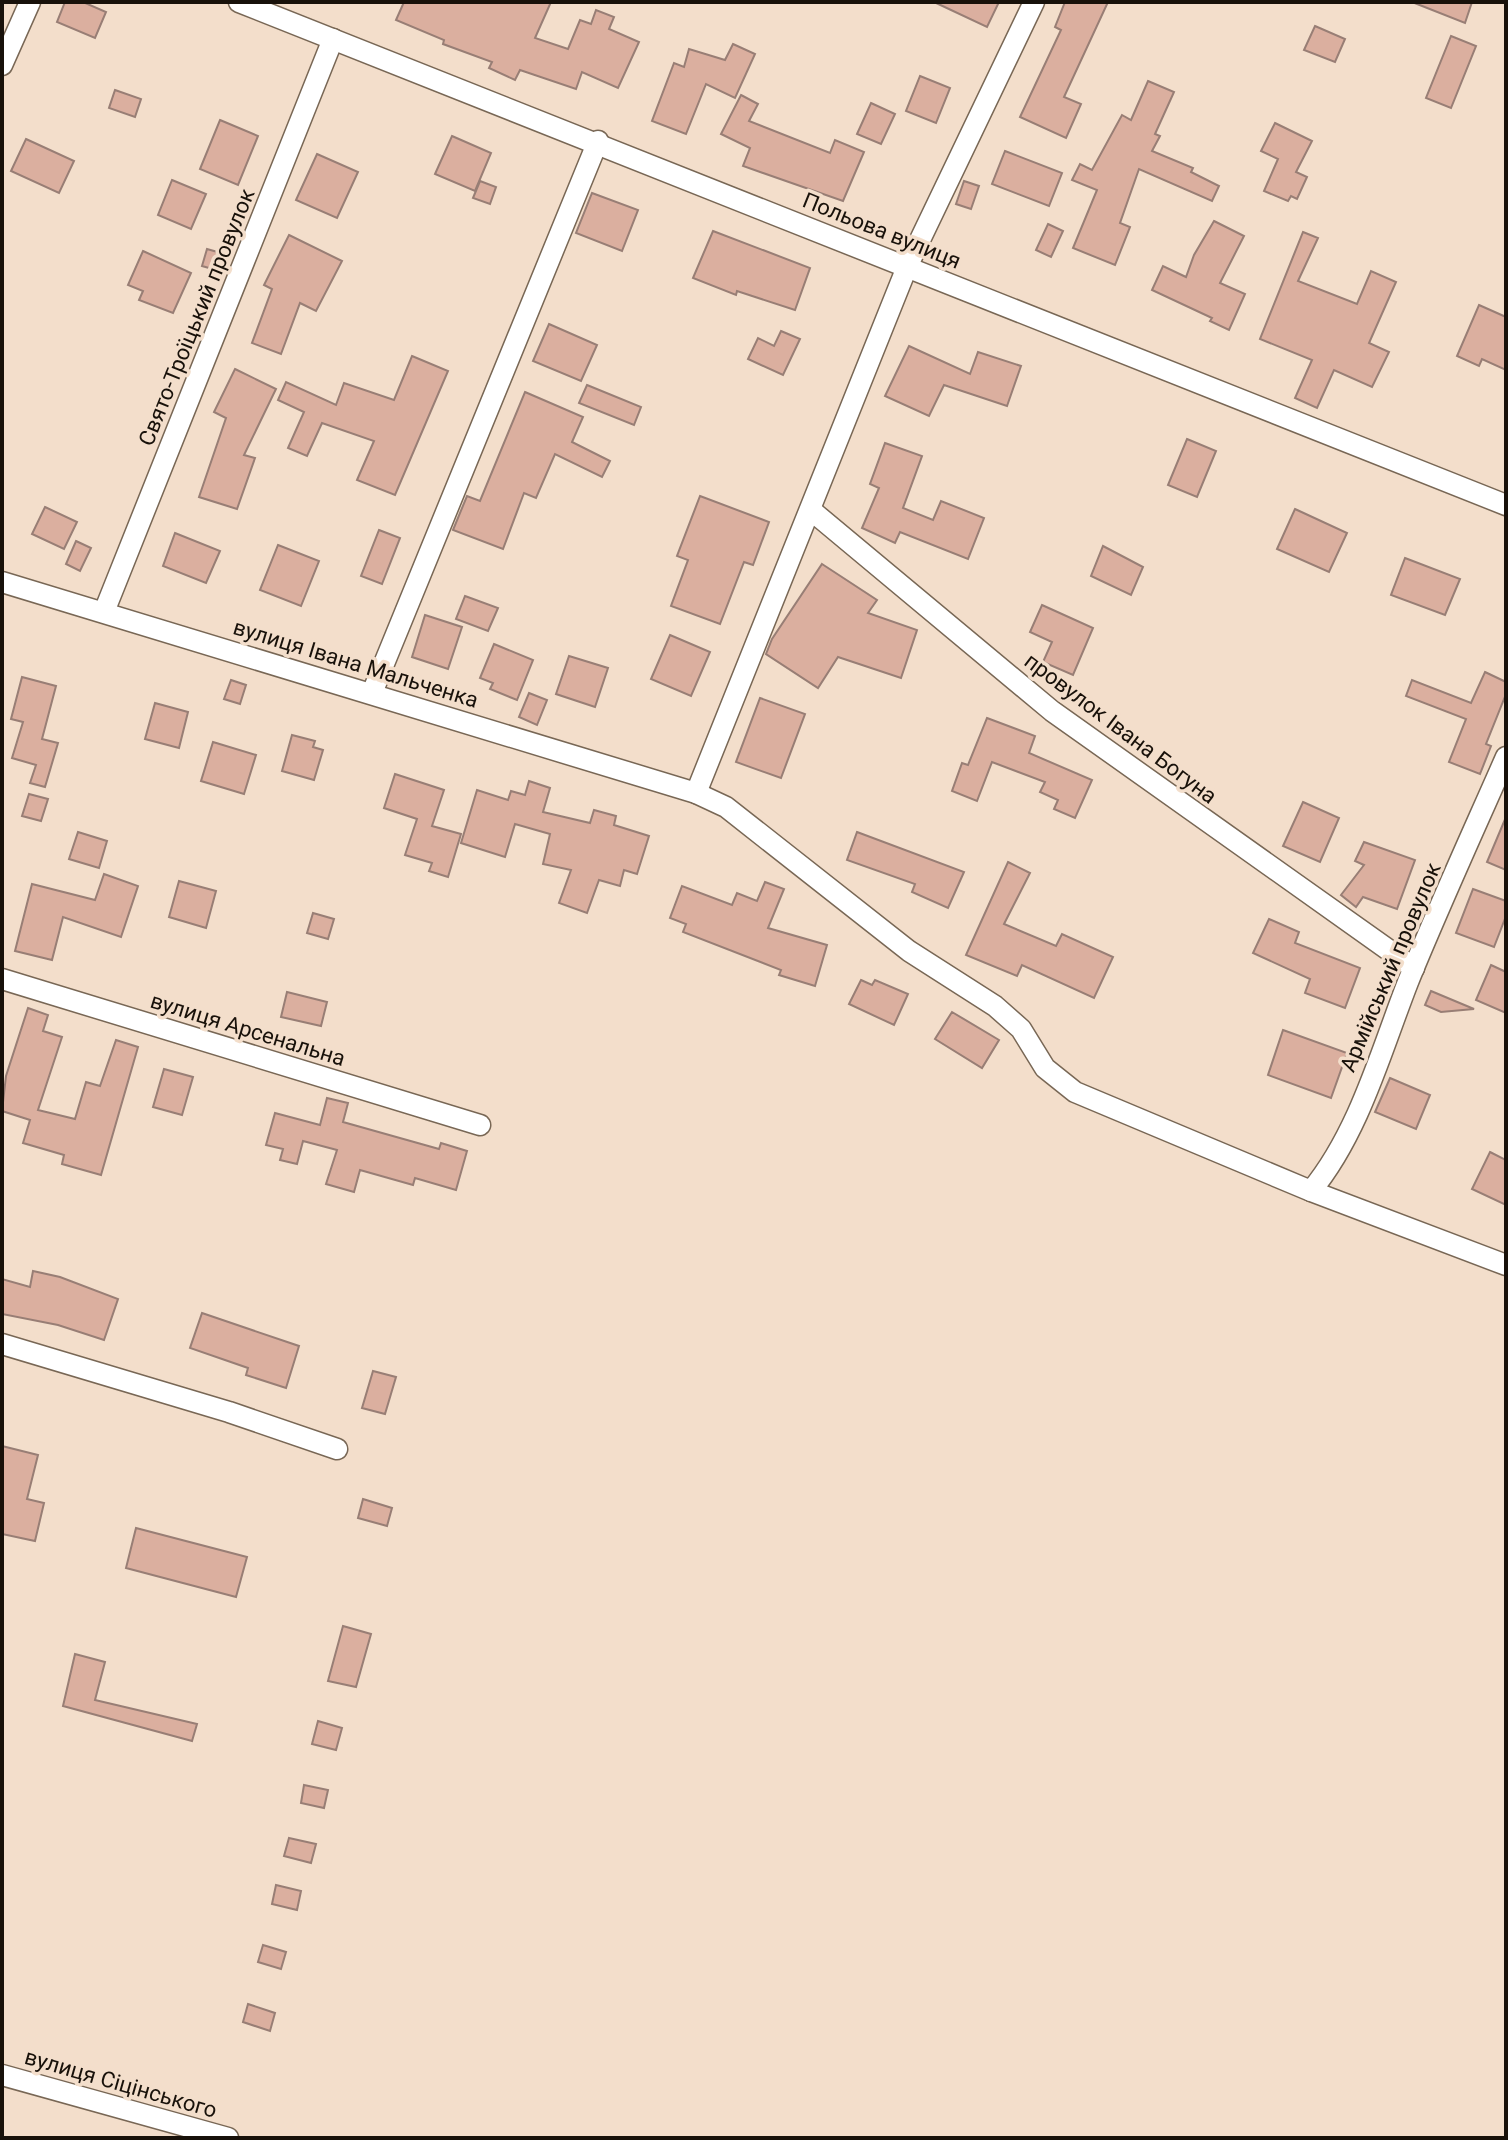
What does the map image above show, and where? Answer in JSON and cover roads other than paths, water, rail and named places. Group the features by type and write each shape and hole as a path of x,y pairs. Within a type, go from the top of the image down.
{"street":[{"name":"Польова вулиця","path":"239,2 598,141 1506,504"},
{"path":"696,793 812,511 907,267 1034,2"},
{"path":"2,65 26,3"},
{"name":"Свято-Троїцький провулок","path":"104,612 333,39"},
{"path":"372,693 598,141"},
{"name":"провулок Івана Богуна","path":"812,511 1052,711 1414,968"},
{"name":"вулиця Івана Мальченка","path":"2,582 696,793 726,807 909,951 995,1006 1021,1029 1045,1068 1075,1092 1311,1191 1506,1265"},
{"name":"Армійський провулок","path":"1311,1191 1339,1150 1506,757"},
{"name":"вулиця Арсенальна","path":"2,979 480,1125"},
{"path":"2,1344 229,1412 337,1449"},
{"name":"вулиця Сіцінського","path":"2,2075 228,2138"}]}
